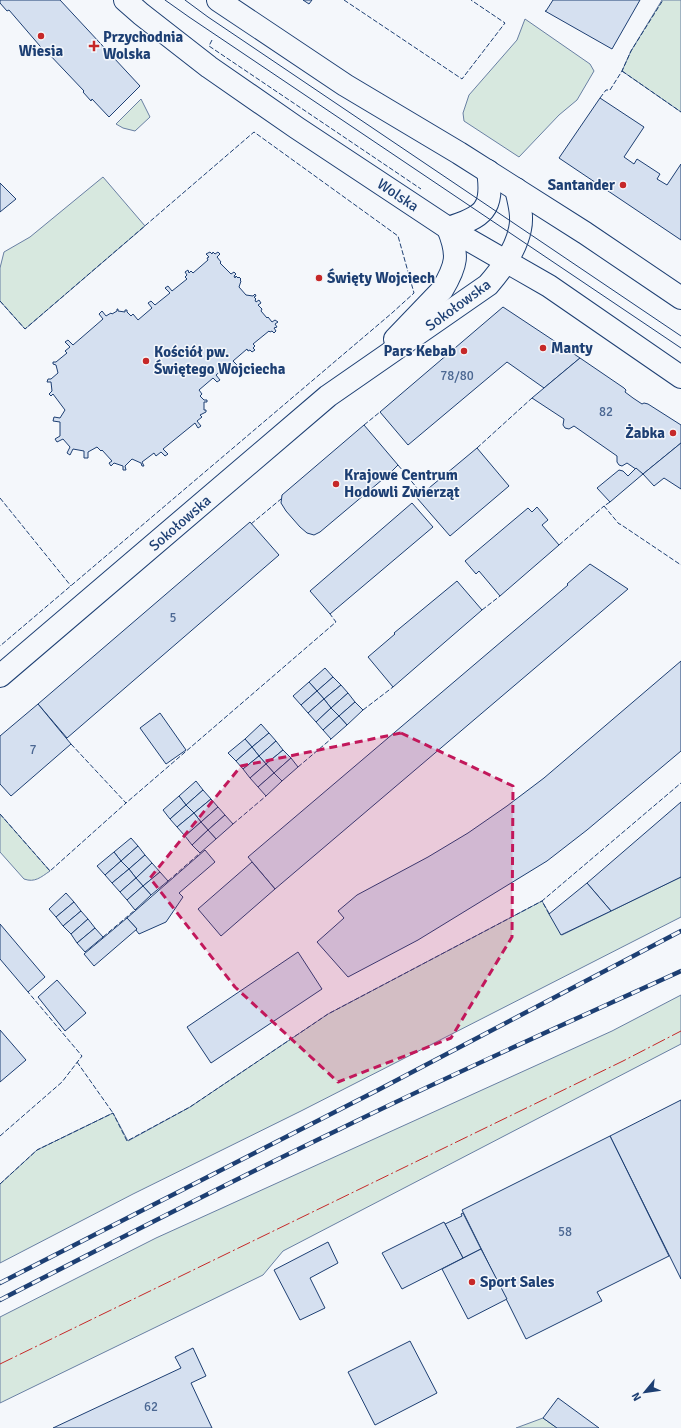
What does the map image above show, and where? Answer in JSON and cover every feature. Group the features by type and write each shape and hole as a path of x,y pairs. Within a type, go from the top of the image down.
{"main road":[{"name":"Wolska","path":"124,0 209,67 398,196 448,228 549,286 681,377"},
{"path":"218,0 345,85 488,171 585,233 681,298"},
{"path":"448,228 473,219 484,210 490,194 488,171"},
{"name":"Sokołowska","path":"0,676 316,405 488,285 507,262 521,228 521,207 516,189"},
{"name":"Sokołowska","path":"362,372 442,290 455,263 455,244 448,228"}],"highlighted area":[{"path":"401,733 513,786 512,937 451,1038 338,1082 235,987 150,878 241,766"}],"shaded area":[{"path":"662,0 681,0 681,112 622,71 631,51"},
{"path":"525,19 590,64 594,71 577,100 559,115 519,157 464,121 463,113 469,95 517,40"},
{"path":"141,99 150,117 135,131 123,128 116,124"},
{"path":"103,177 145,226 25,329 0,301 0,268 4,252 30,237"},
{"path":"0,814 50,871 35,880 24,879 0,852"},
{"path":"681,877 681,917 301,1111 133,1194 0,1263 0,1184 37,1150 113,1113 128,1141 190,1107 328,1014 542,901 562,935"},
{"path":"681,995 681,1044 283,1251 263,1275 0,1403 0,1317 156,1238 612,1031"},
{"path":"543,1418 557,1428 516,1428"}],"building":[{"path":"0,0 60,0 140,86 109,117 92,99 91,101 83,92 84,91 47,52 46,53 9,10 7,11 0,3"},
{"path":"303,0 312,0 309,4"},
{"path":"553,0 640,0 612,49 545,11"},
{"path":"600,98 644,127 624,157 634,164 637,159 660,174 657,179 667,185 681,164 681,240 559,158"},
{"path":"0,183 16,199 0,212"},
{"name":"Kościół pw. Świętego Wojciecha","path":"210,252 215,254 218,252 220,254 217,257 221,262 220,263 231,274 234,272 236,274 234,276 235,278 236,276 241,279 239,287 246,295 253,296 255,294 256,296 254,297 256,302 259,300 261,303 258,305 262,309 261,311 272,322 275,320 278,322 275,324 277,327 274,328 276,331 274,333 269,331 253,344 255,346 253,348 255,350 252,352 250,350 248,351 247,349 233,361 237,365 234,367 230,363 216,375 220,380 217,382 213,378 199,390 202,394 200,396 204,400 207,400 207,402 204,402 204,410 206,410 206,412 200,415 202,417 197,421 201,426 198,428 195,423 163,449 168,454 165,456 161,452 156,456 154,453 142,462 144,466 132,459 125,466 126,470 123,470 123,466 114,463 111,466 109,463 112,461 102,450 101,451 97,447 88,452 88,458 84,458 84,451 73,449 70,455 67,453 70,447 63,439 57,442 55,439 60,436 60,422 53,421 54,417 60,418 65,410 53,394 51,396 49,394 52,391 51,382 47,382 48,379 51,379 58,373 56,365 53,364 53,362 56,362 67,353 65,351 70,347 65,342 68,340 73,345 103,319 99,314 102,311 106,316 117,311 117,309 118,311 125,312 125,310 127,310 131,316 133,314 138,320 152,308 148,303 151,301 155,305 170,293 165,288 168,286 172,291 187,279 185,277 187,275 185,272 188,270 189,273 191,271 193,273 208,260 207,258 209,257 206,254"},
{"path":"503,307 580,358 544,388 507,362 408,445 380,412"},
{"path":"580,358 624,388 626,390 625,392 642,404 648,404 681,425 681,443 643,474 627,463 622,466 619,465 617,462 617,456 574,426 569,429 565,428 563,425 564,419 532,398"},
{"name":"Krajowe Centrum Hodowli Zwierząt","path":"364,425 398,465 320,532 314,535 307,533 286,511 281,503 282,495"},
{"path":"681,443 681,489 664,478 654,486 643,474"},
{"path":"477,448 509,486 450,536 417,498"},
{"path":"636,468 643,474 610,502 597,488 619,470 623,471 628,476"},
{"path":"412,503 433,527 330,614 310,591"},
{"path":"537,507 548,520 542,525 559,545 500,596 479,571 476,574 465,561 528,508 532,512"},
{"path":"250,522 279,555 67,738 38,704"},
{"path":"590,564 628,589 275,889 248,857 568,585 567,584"},
{"path":"457,581 482,610 393,687 368,657 395,634 394,633"},
{"path":"681,661 681,751 587,830 547,861 418,940 348,977 317,942 344,918 338,911 357,895 428,857 468,833 507,806 544,778"},
{"path":"325,668 333,677 317,691 309,682"},
{"path":"333,677 341,685 324,699 317,691"},
{"path":"309,682 317,691 301,705 293,696"},
{"path":"341,685 348,693 331,708 324,699"},
{"path":"317,691 324,699 308,713 301,705"},
{"path":"348,693 355,702 339,716 331,708"},
{"path":"324,699 331,708 316,722 308,713"},
{"path":"355,702 363,710 347,725 339,716"},
{"path":"38,704 71,744 11,796 0,784 0,736"},
{"path":"331,708 339,716 323,730 316,722"},
{"path":"160,713 186,750 166,764 140,728"},
{"path":"339,716 347,725 331,739 323,730"},
{"path":"261,724 269,733 252,747 245,739"},
{"path":"269,733 276,741 259,756 252,747"},
{"path":"245,739 252,747 236,761 228,753"},
{"path":"276,741 283,750 266,764 259,756"},
{"path":"252,747 259,756 243,769 236,761"},
{"path":"283,750 291,758 274,773 266,764"},
{"path":"259,756 266,764 250,778 243,769"},
{"path":"291,758 298,767 282,781 274,773"},
{"path":"266,764 274,773 258,787 250,778"},
{"path":"274,773 282,781 266,796 258,787"},
{"path":"196,781 203,790 186,805 179,796"},
{"path":"203,790 211,799 194,813 186,805"},
{"path":"179,796 186,805 170,819 163,810"},
{"path":"211,799 218,807 201,822 194,813"},
{"path":"681,802 681,877 611,911 587,883"},
{"path":"186,805 194,813 177,827 170,819"},
{"path":"218,807 225,815 208,830 201,822"},
{"path":"194,813 201,822 185,836 177,827"},
{"path":"225,815 233,824 216,839 208,830"},
{"path":"201,822 208,830 192,845 185,836"},
{"path":"208,830 216,839 200,853 192,845"},
{"path":"131,838 138,846 121,861 114,852"},
{"path":"138,846 145,855 129,869 121,861"},
{"path":"205,850 215,862 179,893 183,897 166,922 139,934 136,930 137,929 127,918"},
{"path":"114,852 121,861 105,875 97,866"},
{"path":"145,855 152,863 136,878 129,869"},
{"path":"121,861 129,869 112,883 105,875"},
{"path":"252,862 275,889 221,936 198,909"},
{"path":"152,863 160,872 143,886 136,878"},
{"path":"129,869 136,878 120,892 112,883"},
{"path":"160,872 168,881 151,895 143,886"},
{"path":"136,878 143,886 127,900 120,892"},
{"path":"587,883 611,911 561,935 549,914"},
{"path":"143,886 151,895 135,910 127,900"},
{"path":"66,893 74,902 56,917 49,909"},
{"path":"74,902 81,911 63,926 56,917"},
{"path":"81,911 88,919 71,934 63,926"},
{"path":"127,918 137,929 94,966 84,954"},
{"path":"88,919 95,928 77,943 71,934"},
{"path":"0,924 45,977 28,992 0,959"},
{"path":"95,928 103,937 85,952 77,943"},
{"path":"298,952 322,989 211,1063 187,1027"},
{"path":"57,980 86,1013 65,1031 38,997"},
{"path":"0,1030 26,1060 0,1082"},
{"path":"681,1100 681,1279 610,1136"},
{"path":"610,1136 669,1256 597,1292 602,1301 526,1339 462,1210"},
{"path":"463,1213 481,1249 463,1258 445,1224 462,1216 461,1214"},
{"path":"444,1222 463,1258 402,1289 382,1253"},
{"path":"328,1242 338,1263 310,1278 325,1308 300,1320 274,1270"},
{"path":"481,1249 507,1299 468,1319 442,1269"},
{"path":"410,1341 437,1393 375,1425 348,1372"},
{"path":"193,1348 206,1376 191,1383 212,1428 53,1428 181,1368 175,1357"},
{"path":"558,1398 599,1428 557,1428 543,1418"}],"tram line":[{"path":"165,0 681,348"},
{"path":"185,0 681,336"}],"railway":[{"path":"0,1283 378,1090 681,931"},
{"path":"0,1300 297,1150 510,1049 681,971"}],"fence":[{"path":"344,0 462,79 505,23 471,0"},
{"path":"600,98 606,90 610,90 622,71 631,51 663,0"},
{"path":"212,40 209,46 421,189"},
{"path":"622,71 681,112"},
{"path":"0,301 25,329 254,132 398,236 414,293 0,646"},
{"path":"477,448 532,398"},
{"path":"364,425 380,412"},
{"path":"398,465 422,494"},
{"path":"0,498 71,586"},
{"path":"251,524 281,499"},
{"path":"610,502 604,506 619,524 681,565"},
{"path":"559,545 604,506"},
{"path":"482,610 500,596"},
{"path":"71,744 126,803 336,622 330,614"},
{"path":"363,710 393,687"},
{"path":"298,767 331,739"},
{"path":"549,914 542,901 681,783"},
{"path":"233,824 266,796"},
{"path":"0,814 50,871 126,803"},
{"path":"168,881 200,853"},
{"path":"0,1184 37,1150 113,1113 127,1141 190,1107 328,1014 542,901"},
{"path":"103,937 135,910"},
{"path":"0,1136 62,1082 82,1056 28,992"},
{"path":"77,1062 113,1113"}],"power":[{"path":"0,1364 623,1061 681,1031"}],"place":[{"name":"Wiesia","path":"41,36"},
{"name":"Przychodnia Wolska","path":"94,46"},
{"name":"Santander","path":"623,185"},
{"name":"Święty Wojciech","path":"319,278"},
{"name":"Manty","path":"543,348"},
{"name":"Pars Kebab","path":"464,351"},
{"name":"Kościół pw. Świętego Wojciecha","path":"146,361"},
{"name":"Żabka","path":"673,433"},
{"name":"Krajowe Centrum Hodowli Zwierząt","path":"336,484"},
{"name":"Sport Sales","path":"472,1282"}]}
